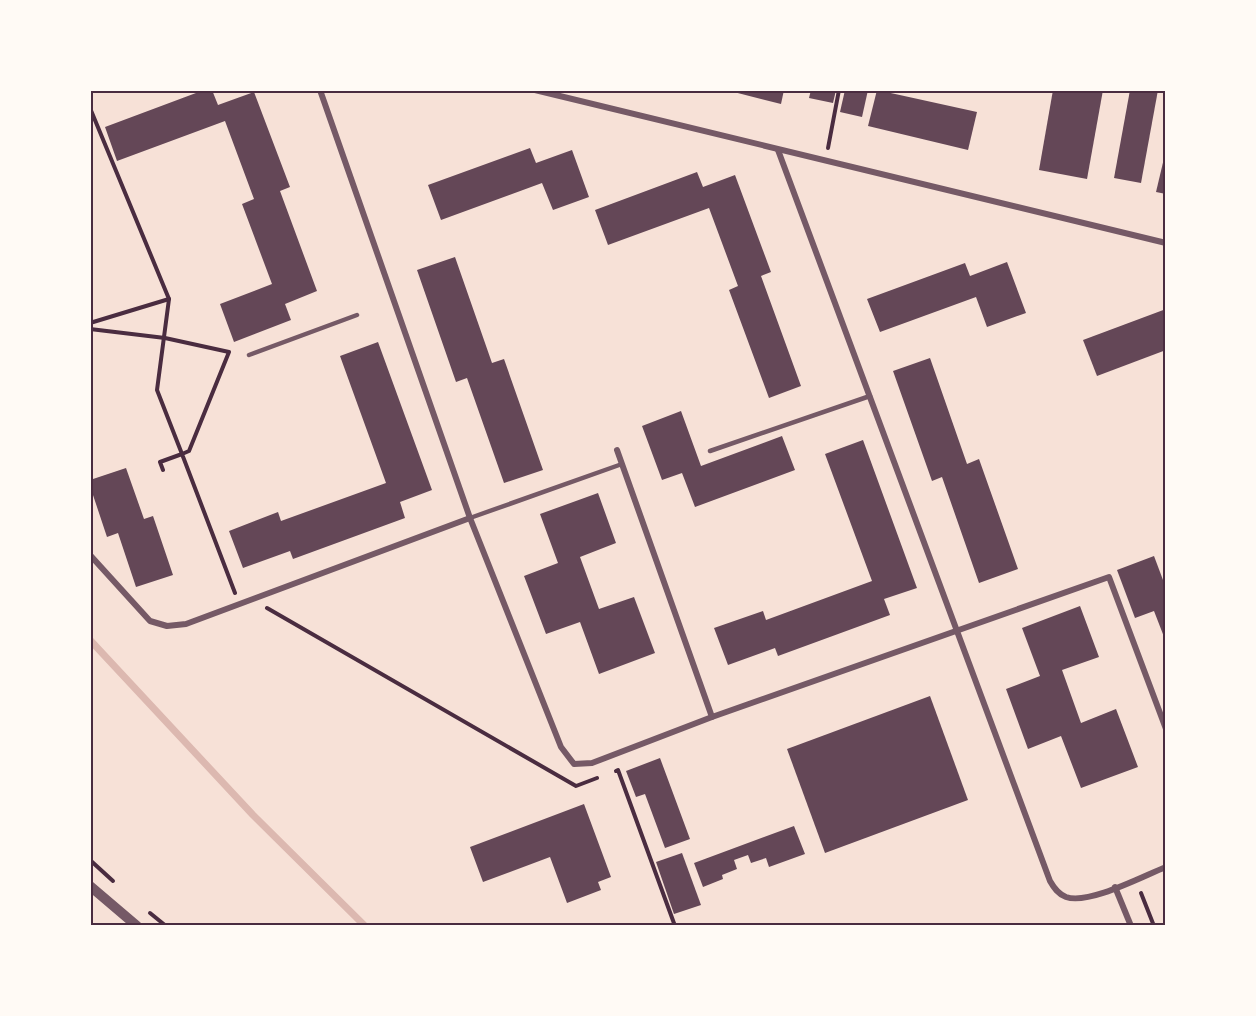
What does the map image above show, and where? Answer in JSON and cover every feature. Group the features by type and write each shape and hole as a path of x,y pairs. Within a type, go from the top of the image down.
{"street":[{"path":"320,90 471,518 561,747 574,764 592,763 712,717 1109,577 1166,729"},
{"path":"535,90 1166,243"},
{"path":"778,150 1050,881 1056,892 1067,898 1082,899 1166,867"},
{"path":"617,450 712,717"},
{"path":"90,555 150,621 167,626 186,624 471,518"},
{"path":"90,886 137,926"},
{"path":"1115,887 1131,926"}],"lane":[{"path":"249,355 357,315"},
{"path":"710,451 870,396"},
{"path":"471,518 622,464"}],"path":[{"path":"825,162 839,90"},
{"path":"90,108 170,299 157,390 239,605"},
{"path":"90,323 170,299"},
{"path":"90,328 165,338 229,351 189,450 160,462 163,470"},
{"path":"253,600 576,786 618,770 675,926"},
{"path":"1136,879 1154,926"}],"building":[{"path":"204,90 212,90 218,105 254,92 290,187 280,191 317,291 285,304 291,320 234,342 220,304 272,284 242,204 254,199 225,121 117,161 105,127"},
{"path":"726,90 784,90 781,104"},
{"path":"811,90 836,90 833,103 809,98"},
{"path":"845,90 868,90 862,117 840,112"},
{"path":"877,90 977,112 968,150 868,126"},
{"path":"1053,90 1103,90 1087,179 1039,170"},
{"path":"1130,90 1158,90 1141,183 1114,178"},
{"path":"530,148 536,163 572,150 589,197 553,210 542,183 441,220 428,185"},
{"path":"1166,154 1166,194 1156,192"},
{"path":"697,172 703,187 735,175 771,272 761,276 801,386 769,398 729,290 738,286 709,208 608,245 595,210"},
{"path":"455,257 492,363 504,359 543,470 504,483 467,378 456,382 417,270"},
{"path":"1007,262 1026,313 987,327 976,297 880,332 867,299 965,263 970,276"},
{"path":"1166,309 1166,350 1097,376 1083,340"},
{"path":"378,342 432,490 400,502 405,518 293,559 290,551 243,568 229,531 278,512 281,521 386,483 340,356"},
{"path":"930,358 967,464 979,459 1018,569 979,583 942,477 932,481 893,371"},
{"path":"681,411 701,466 782,436 795,470 695,507 682,473 662,480 642,426"},
{"path":"863,440 917,588 884,599 890,615 778,656 775,648 728,665 714,628 763,611 766,620 872,581 825,454"},
{"path":"126,468 144,519 153,516 173,575 136,587 118,533 107,537 90,486 90,480"},
{"path":"598,493 616,543 580,557 599,609 634,597 655,653 599,674 580,622 546,634 524,576 558,563 540,514"},
{"path":"1154,556 1166,588 1166,642 1154,611 1135,618 1117,570"},
{"path":"1080,606 1099,657 1062,670 1081,723 1116,709 1138,767 1081,788 1061,736 1028,749 1006,689 1040,676 1022,628"},
{"path":"930,696 968,800 825,853 787,749"},
{"path":"660,758 690,839 665,848 645,794 636,797 626,771"},
{"path":"584,804 611,877 598,882 601,890 567,903 550,857 483,882 470,847"},
{"path":"794,826 805,854 769,867 766,858 751,863 748,855 734,860 737,869 722,875 723,879 703,887 694,863"},
{"path":"682,853 701,905 674,914 656,862"}],"waterway":[{"path":"90,640 253,815 365,926"}]}
